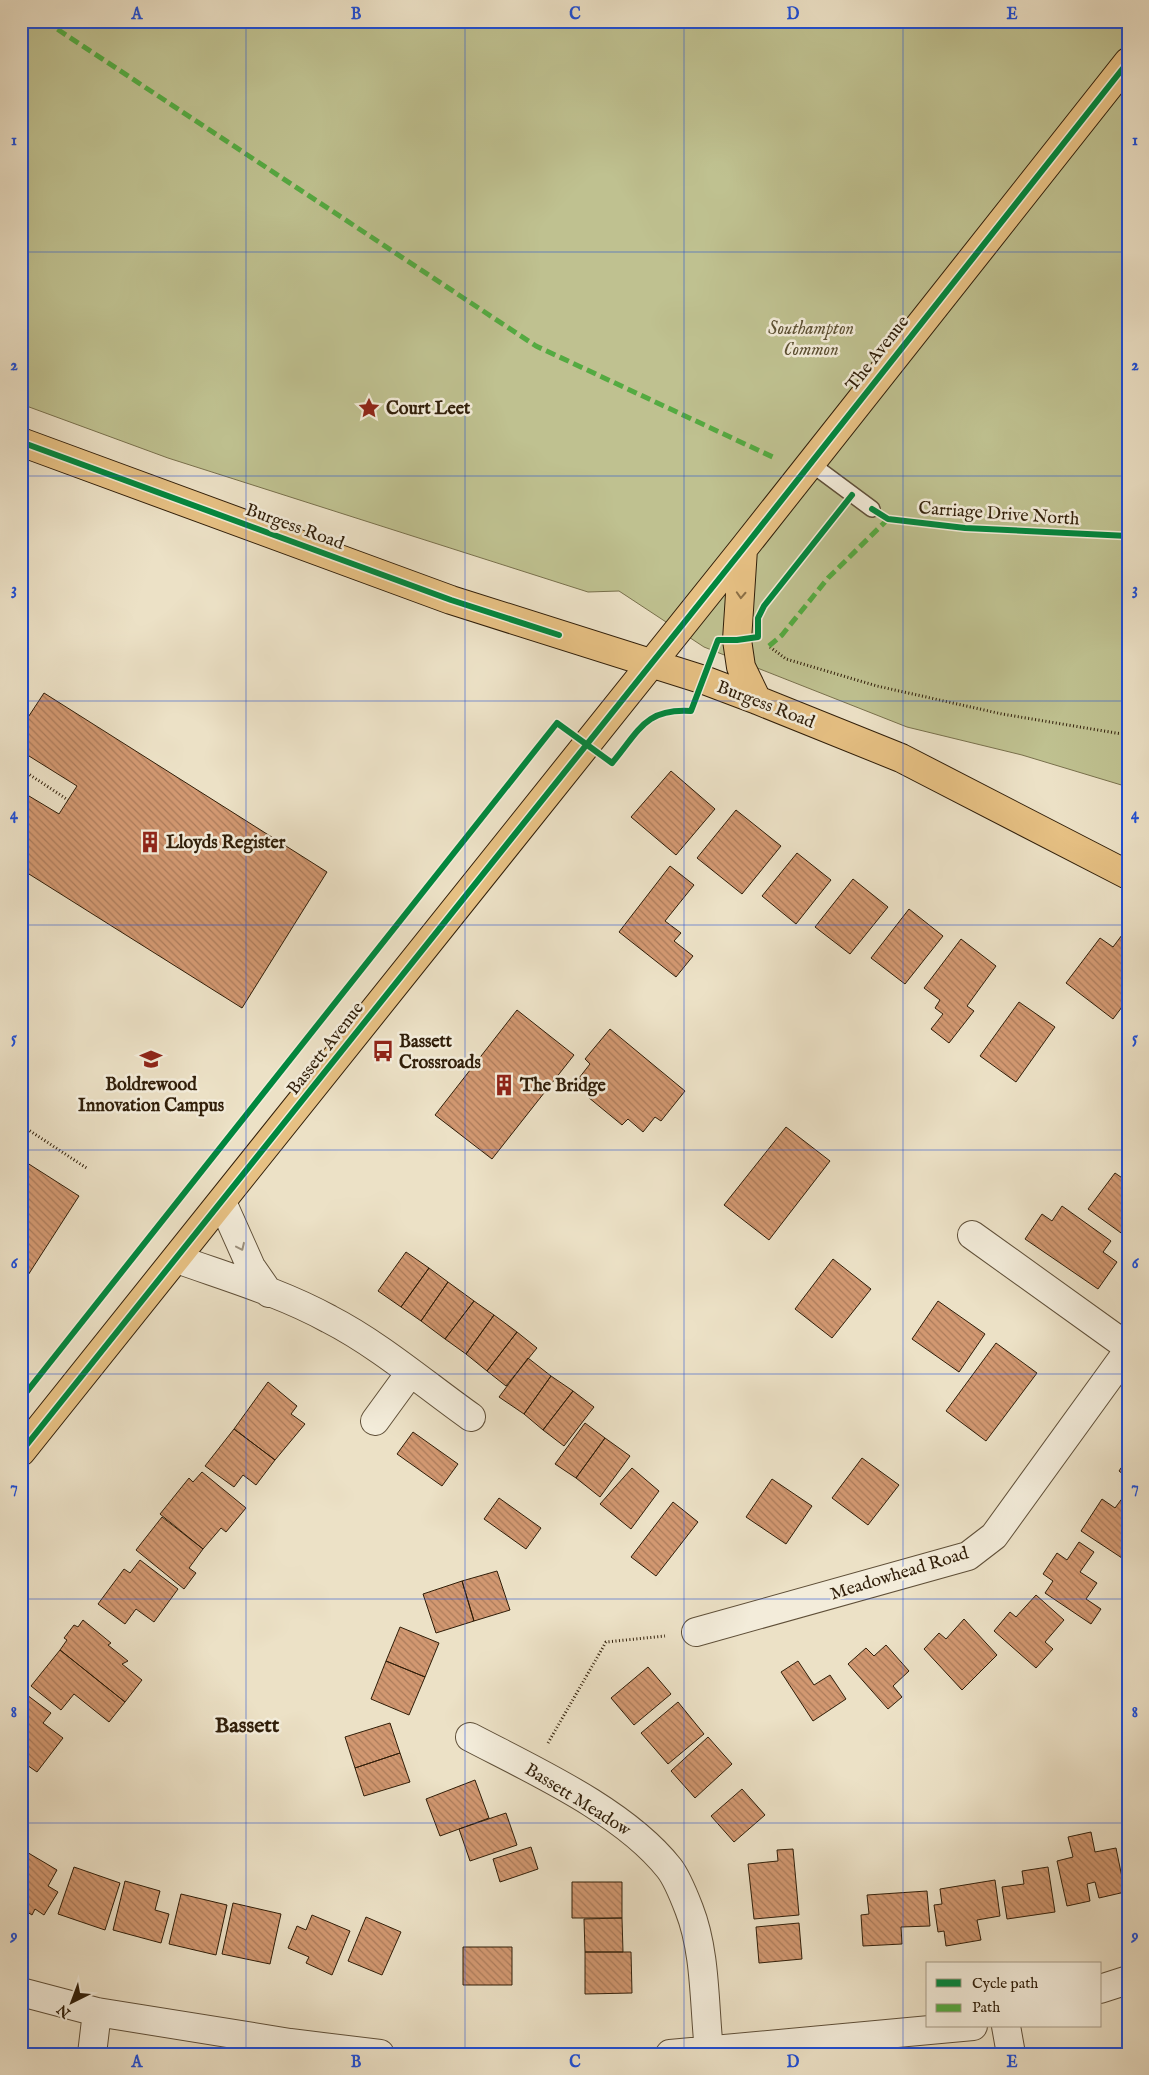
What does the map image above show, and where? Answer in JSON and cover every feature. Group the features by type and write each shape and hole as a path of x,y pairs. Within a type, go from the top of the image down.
{"main road":[{"name":"The Avenue","path":"652,663 1128,62"},
{"name":"Burgess Road","path":"21,442 451,600 577,642 652,663 756,700 901,758 1128,875"},
{"path":"743,549 747,639 741,667 756,700"},
{"name":"Bassett Avenue","path":"21,1452 652,663"}],"street":[{"path":"222,1202 252,1268 269,1292"},
{"name":"Meadowhead Road","path":"696,1632 968,1556 994,1536 1128,1349 972,1235"},
{"path":"176,1259 269,1292 330,1319 410,1373 470,1417"},
{"path":"375,1421 410,1373"},
{"name":"Bassett Meadow","path":"470,1737 534,1770 602,1811 637,1837 669,1869 689,1909 700,1954 709,2051"},
{"path":"1102,1988 1128,1980"},
{"path":"21,1992 97,2012 290,2043 380,2054"},
{"path":"92,2054 97,2012"},
{"path":"670,2054 952,2028"},
{"path":"1006,2028 1011,2054"}],"lane":[{"path":"810,463 872,509"}],"path":[{"path":"747,639 786,659 878,686 1002,714 1128,735"},
{"path":"21,769 68,800"},
{"path":"21,780 26,772"},
{"path":"21,1125 88,1169"},
{"path":"534,1770 566,1708 606,1642 696,1632"}],"green space":[{"name":"Southampton Common","path":"21,21 1128,21 1128,787 1022,755 907,727 704,647 619,591 588,592 168,458 21,404"}],"building":[{"name":"Lloyds Register","path":"44,693 327,872 242,1008 21,869 21,808 29,796 59,814 77,786 21,751 21,728"},
{"path":"671,771 715,809 676,855 631,817"},
{"path":"736,810 781,846 742,894 697,858"},
{"path":"797,853 831,880 796,924 762,896"},
{"path":"670,866 694,885 665,921 681,933 674,941 693,956 676,977 619,932"},
{"path":"853,879 888,907 850,954 815,927"},
{"path":"909,909 943,936 905,984 871,958"},
{"path":"1122,935 1128,939 1128,999 1113,1019 1066,983 1100,938 1113,947"},
{"path":"961,939 996,966 967,1006 974,1011 949,1043 931,1029 943,1014 935,1008 940,1000 924,988"},
{"path":"1019,1002 1055,1027 1016,1082 980,1056"},
{"name":"The Bridge","path":"517,1010 574,1055 492,1159 435,1115"},
{"name":"The Bridge","path":"610,1029 685,1091 661,1121 655,1117 643,1132 628,1119 622,1125 588,1097 593,1090 579,1078 590,1064 585,1059"},
{"path":"786,1127 830,1161 769,1240 724,1205"},
{"path":"21,1159 79,1196 21,1286"},
{"path":"1115,1173 1128,1182 1128,1238 1088,1209"},
{"path":"1062,1206 1111,1241 1103,1252 1117,1262 1098,1289 1025,1239 1042,1214 1052,1221"},
{"path":"406,1252 429,1268 401,1307 378,1291"},
{"path":"833,1259 871,1289 832,1338 795,1309"},
{"path":"429,1268 448,1282 421,1321 401,1307"},
{"path":"448,1282 474,1301 445,1339 421,1321"},
{"path":"474,1301 494,1315 466,1354 445,1339"},
{"path":"938,1301 985,1334 959,1372 912,1339"},
{"path":"494,1315 517,1332 487,1371 466,1354"},
{"path":"517,1332 537,1348 506,1386 487,1371"},
{"path":"996,1343 1037,1373 986,1441 946,1411"},
{"path":"528,1358 551,1376 524,1414 499,1397"},
{"path":"551,1376 573,1391 543,1430 524,1414"},
{"path":"268,1382 297,1406 291,1414 305,1424 275,1460 234,1429"},
{"path":"573,1391 594,1407 564,1446 543,1430"},
{"path":"585,1423 605,1438 576,1478 555,1464"},
{"path":"234,1429 275,1460 256,1485 243,1475 234,1487 205,1466"},
{"path":"413,1432 458,1464 442,1486 397,1454"},
{"path":"605,1438 630,1456 600,1497 576,1478"},
{"path":"862,1458 899,1485 868,1525 832,1498"},
{"path":"1128,1458 1128,1478 1119,1471"},
{"path":"632,1468 659,1491 631,1529 600,1504"},
{"path":"202,1472 246,1508 226,1532 221,1528 203,1549 160,1514 189,1478 193,1482"},
{"path":"772,1479 812,1506 786,1544 746,1517"},
{"path":"1124,1496 1128,1499 1128,1562 1081,1531 1102,1499 1115,1508"},
{"path":"499,1498 541,1528 526,1549 484,1519"},
{"path":"673,1502 698,1522 656,1576 631,1557"},
{"path":"162,1517 203,1549 189,1568 196,1573 184,1589 136,1550"},
{"path":"1079,1542 1094,1552 1080,1572 1097,1583 1086,1599 1101,1609 1091,1624 1045,1593 1053,1581 1043,1574 1057,1553 1067,1560"},
{"path":"140,1560 178,1589 154,1622 136,1609 125,1624 98,1604 124,1569 130,1573"},
{"path":"497,1571 510,1610 474,1621 462,1581"},
{"path":"462,1581 474,1621 436,1633 423,1594"},
{"path":"1036,1595 1064,1620 1045,1642 1053,1649 1036,1668 994,1631 1010,1612 1016,1617"},
{"path":"964,1619 997,1655 962,1690 924,1649 939,1633 946,1639"},
{"path":"83,1620 111,1643 108,1645 128,1661 122,1664 142,1680 125,1702 60,1650 67,1640 64,1638 74,1625 78,1627"},
{"path":"400,1627 439,1643 425,1677 386,1661"},
{"path":"886,1645 909,1671 893,1686 902,1697 888,1709 848,1664 866,1648 874,1656"},
{"path":"60,1650 125,1702 109,1722 74,1694 61,1710 31,1686"},
{"path":"386,1661 425,1677 409,1715 371,1699"},
{"path":"798,1661 814,1685 830,1675 846,1699 813,1721 781,1672"},
{"path":"648,1667 671,1694 634,1725 611,1698"},
{"path":"27,1695 51,1713 43,1723 63,1738 37,1772 21,1761 21,1703"},
{"path":"678,1702 704,1734 668,1764 641,1733"},
{"path":"390,1723 400,1753 355,1768 345,1737"},
{"path":"708,1737 732,1764 695,1798 671,1771"},
{"path":"400,1753 410,1782 364,1796 355,1768"},
{"path":"475,1780 489,1818 440,1836 426,1799"},
{"path":"742,1789 765,1815 734,1842 711,1816"},
{"path":"506,1813 517,1845 470,1861 459,1829"},
{"path":"1091,1832 1095,1852 1116,1848 1125,1892 1099,1898 1095,1882 1087,1884 1090,1901 1067,1906 1057,1861 1073,1857 1068,1837"},
{"path":"531,1847 538,1869 500,1882 493,1859"},
{"path":"793,1849 799,1915 754,1919 748,1864 778,1861 777,1850"},
{"path":"25,1851 57,1870 48,1886 58,1892 44,1915 35,1909 32,1915 21,1908 21,1857"},
{"path":"74,1867 120,1883 105,1930 58,1914"},
{"path":"1048,1867 1055,1912 1007,1919 1002,1887 1024,1884 1022,1871"},
{"path":"995,1880 1000,1916 977,1920 981,1940 946,1946 944,1931 938,1932 934,1905 942,1904 940,1889"},
{"path":"125,1881 160,1891 155,1910 169,1914 161,1943 113,1930"},
{"path":"572,1882 622,1882 622,1918 572,1918"},
{"path":"927,1891 930,1926 901,1927 902,1944 863,1946 861,1915 869,1914 867,1895"},
{"path":"181,1894 227,1905 216,1955 169,1944"},
{"path":"233,1903 281,1914 270,1964 222,1954"},
{"path":"312,1915 350,1931 332,1975 306,1963 309,1957 288,1948 297,1926 306,1930"},
{"path":"366,1917 401,1932 382,1975 348,1961"},
{"path":"622,1918 623,1952 585,1952 584,1919"},
{"path":"799,1923 802,1959 759,1963 756,1927"},
{"path":"463,1947 512,1947 512,1985 463,1985"},
{"path":"585,1952 631,1952 632,1993 585,1994"}],"marked path":[{"path":"45,21 536,346 777,459"},
{"path":"769,646 782,635 828,578 888,519"}],"cycle path":[{"path":"21,1452 743,549 1128,62"},
{"path":"21,442 451,600 559,635"},
{"path":"21,1399 557,723 612,763 644,724 653,718 663,713 691,711 718,640 758,637 758,618 764,606 852,495"},
{"name":"Carriage Drive North","path":"872,509 888,519 965,528 1128,536"}],"place":[{"name":"Court Leet","path":"369,408"},
{"name":"Lloyds Register","path":"150,842"},
{"name":"Bassett Crossroads","path":"383,1051"},
{"name":"Boldrewood Innovation Campus","path":"151,1059"},
{"name":"The Bridge","path":"504,1085"}],"district":[{"name":"Bassett","path":"247,1724"}]}
